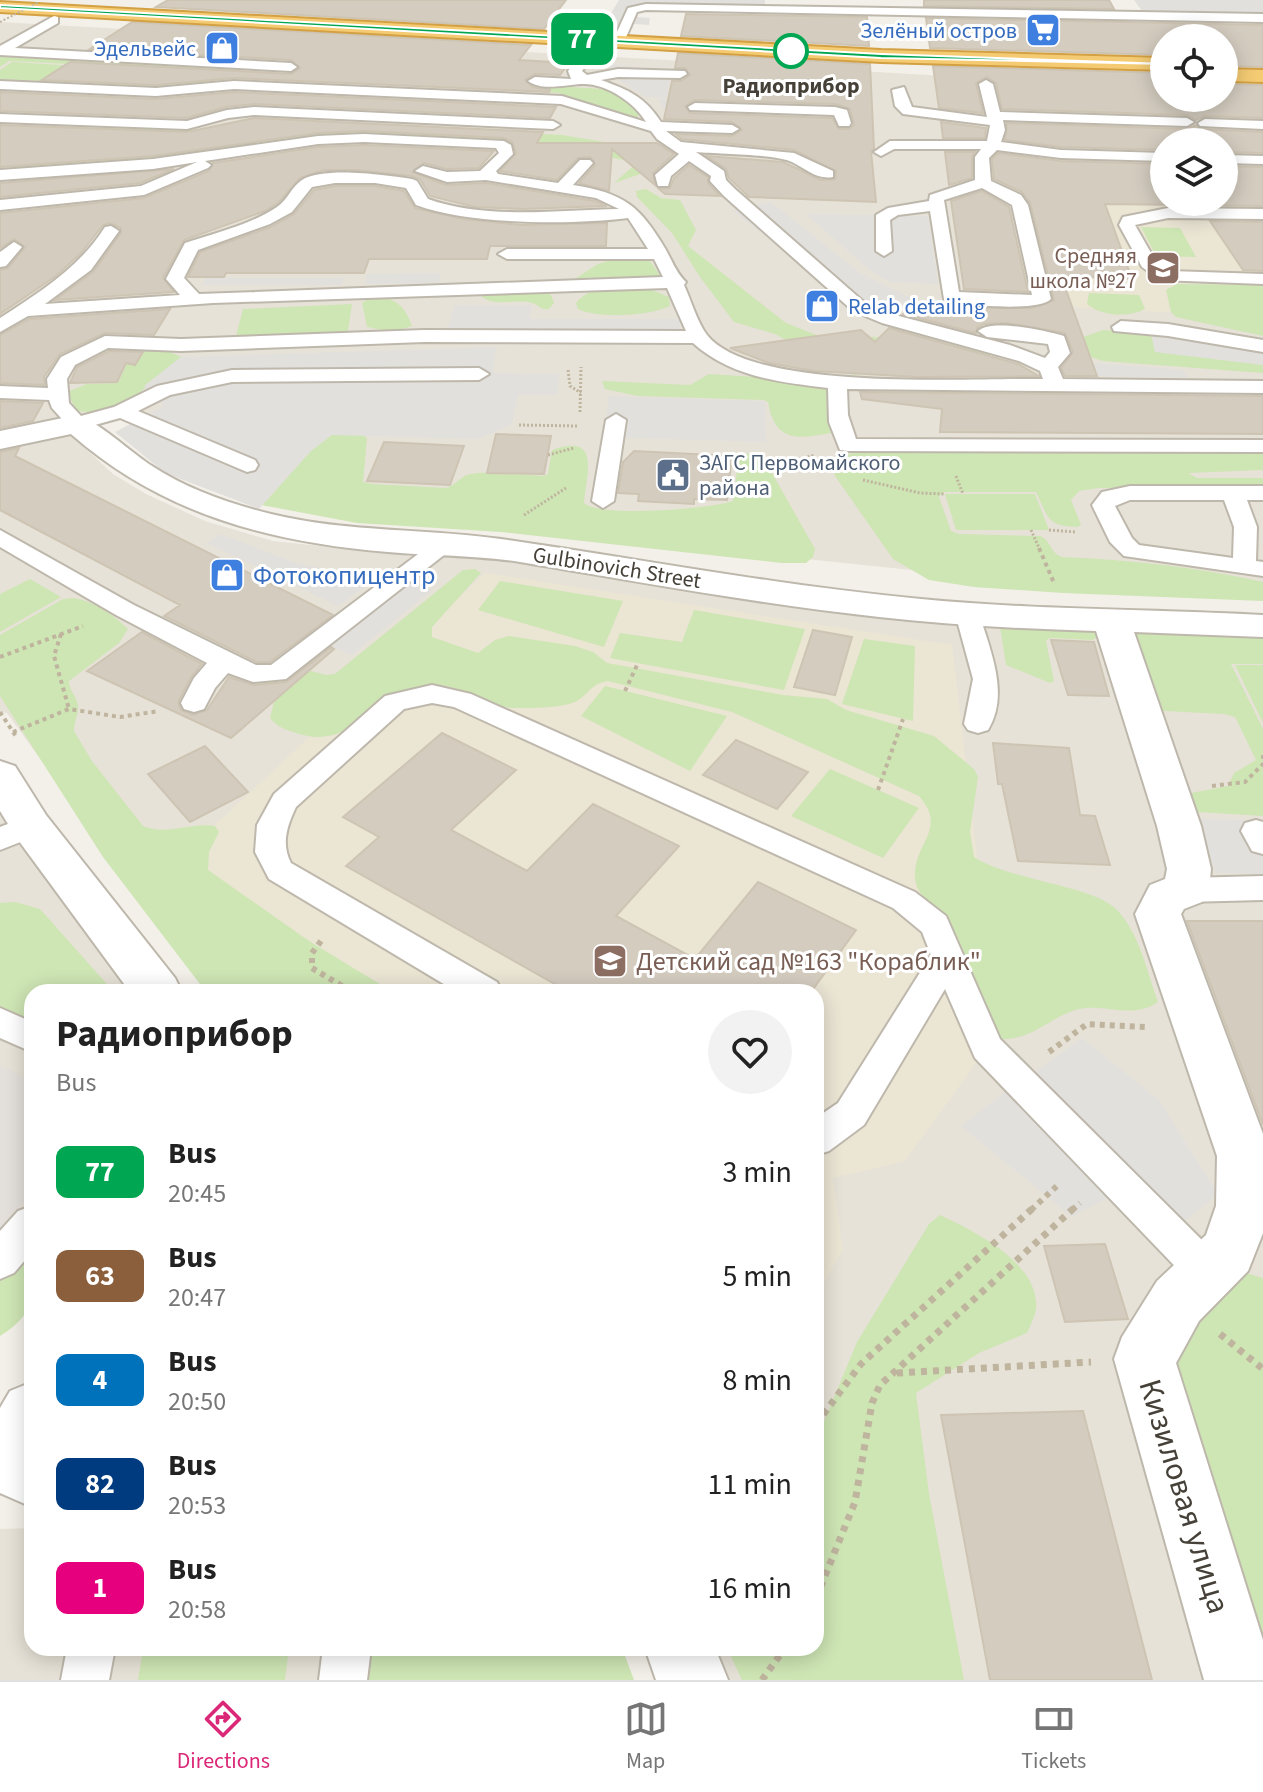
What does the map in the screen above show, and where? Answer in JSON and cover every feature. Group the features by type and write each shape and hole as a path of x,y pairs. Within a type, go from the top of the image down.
{"highway":[{"path":"0,7 881,56 1150,64"},
{"path":"0,19 915,67 1150,74"},
{"path":"1238,65 1263,66"},
{"path":"1238,75 1263,76"}],"street":[{"path":"0,440 77,424"},
{"name":"Gulbinovich Street","path":"77,424 102,448 157,484 228,513 284,528 338,536 496,549 878,606 1263,626"},
{"path":"1089,618 1179,826 1189,869 1186,890"},
{"path":"0,776 16,833 151,984"},
{"name":"Кизиловая улица","path":"1186,890 1166,897 1158,914 1244,1156 1244,1206 1228,1252 1178,1301 1144,1359 1240,1680"},
{"path":"683,1656 692,1680"}],"lane":[{"path":"798,0 810,15"},
{"path":"1142,15 1135,4 1251,4"},
{"path":"619,41 632,10 637,8 810,15 1263,18"},
{"path":"1,51 54,20"},
{"path":"591,50 575,71 576,76 630,95 643,105 654,127 672,144 719,174 718,181 748,210 814,264 861,309 908,325 994,345 1052,375"},
{"path":"1,51 306,68"},
{"path":"521,81 569,83 618,73 680,74"},
{"path":"983,183 982,157 997,136 986,84"},
{"path":"0,85 156,92 234,85 562,100 627,122 654,127"},
{"path":"899,90 902,106 908,111 995,119 1187,122"},
{"path":"643,105 835,111 842,113 844,123"},
{"path":"2,119 187,125 227,114 254,111 553,125"},
{"path":"1205,123 1263,125"},
{"path":"599,128 732,129"},
{"path":"0,175 140,165 302,142 364,138 504,146 506,154 487,171 487,175"},
{"path":"672,144 711,151 794,157 828,174"},
{"path":"881,152 890,145 993,145 1061,154 1150,157"},
{"path":"663,183 663,175 688,154"},
{"path":"0,205 144,190 211,161 198,157"},
{"path":"1238,159 1263,160"},
{"path":"561,189 585,163"},
{"path":"0,186 131,175 140,171 140,165"},
{"path":"423,171 447,177 487,175 611,197 631,214 660,254 677,282 698,337 721,358 740,367 838,383 1052,375 1263,387"},
{"path":"194,299 175,279 191,247 264,221 286,209 307,183 392,179 412,184 422,202 446,209 500,214 631,214"},
{"path":"983,183 1004,192 1020,205 1042,299 958,298 950,295 937,205 936,198 983,183"},
{"path":"267,199 298,194"},
{"path":"884,251 882,218 894,211 937,205"},
{"path":"1263,214 1168,213 1129,220 1127,225 1148,263 1166,276 1263,279"},
{"path":"0,326 90,260 107,241 111,231"},
{"path":"0,262 14,247"},
{"path":"507,254 660,254"},
{"path":"23,311 194,299 677,282"},
{"path":"1121,327 1168,330 1263,346"},
{"path":"963,330 1032,334 1057,340 1060,353 1052,375"},
{"path":"479,374 232,376 164,390 121,411 77,424 59,404 57,394 57,379 68,361 89,349 117,341 181,345 424,336 698,337"},
{"path":"838,383 836,402 840,427 848,445 1263,446"},
{"path":"0,392 57,394"},
{"path":"121,411 247,465"},
{"path":"603,501 616,420"},
{"path":"1198,474 1263,474"},
{"path":"1232,493 1244,515 1253,566 1132,551 1122,542 1103,505 1110,497 1130,493 1232,493 1263,493"},
{"path":"0,537 125,610 253,674 277,673 446,544"},
{"path":"967,613 986,679 978,724"},
{"path":"196,699 209,676 224,661"},
{"path":"471,984 280,871 270,852 272,825 284,801 395,702 432,694 461,700 904,900 935,925 987,1048 1206,1271"},
{"path":"1186,890 1263,888"},
{"path":"824,1133 851,1114 947,958"},
{"path":"0,1022 24,1034"},
{"path":"0,1260 24,1233"},
{"path":"85,1680 90,1656"},
{"path":"343,1680 346,1656"}],"path":[{"path":"0,19 39,2"},
{"path":"1104,278 1106,284 1133,285"},
{"path":"582,389 583,377"},
{"path":"519,425 578,426"},
{"path":"548,455 576,447"},
{"path":"803,469 836,472"},
{"path":"850,476 893,488 945,494"},
{"path":"516,520 568,487"},
{"path":"1031,530 1089,618"},
{"path":"0,657 74,630"},
{"path":"61,634 54,656 69,709"},
{"path":"625,691 638,663"},
{"path":"13,732 69,709 120,717 144,715 196,699"},
{"path":"878,790 903,719"},
{"path":"1263,755 1263,764"},
{"path":"314,947 310,958 312,968 339,984"},
{"path":"824,1578 855,1502 872,1403 880,1385 896,1373 1099,1165"},
{"path":"824,1413 861,1364 940,1290 1099,1165"},
{"path":"1239,1349 1263,1369"},
{"path":"896,1373 1144,1359"},
{"path":"762,1680 779,1656"}],"shaded area":[{"path":"619,0 765,0 765,12 639,10 637,17 650,18 649,25 633,24 632,29 602,28"},
{"path":"1134,0 1263,0 1263,18 1145,15"},
{"path":"0,22 946,76 1150,83 1150,112 1238,112 1238,94 1263,88 1263,597 1056,585 448,522 104,413 0,433"},
{"path":"609,64 672,70 667,98 645,97 622,82 609,69"},
{"path":"658,99 859,106 860,122 684,117 675,108 664,108"},
{"name":"Средняя школа №27","path":"1263,177 1263,311 1162,312 1071,307 1054,229 1069,204 1150,203 1150,216 1238,216 1238,193"},
{"path":"771,202 860,273 915,300 877,323 732,210"},
{"path":"806,214 928,216 938,284 891,282 873,273"},
{"path":"441,273 439,283 365,284 367,274"},
{"path":"206,278 344,278 341,285 202,285"},
{"path":"454,305 532,305 530,319 680,319 680,333 447,332"},
{"path":"1148,320 1263,338 1263,365 1155,352"},
{"path":"496,347 493,373 559,374 558,395 518,395 512,424 478,439 332,435 311,451 259,509 165,473 115,432 164,406 144,386 181,357"},
{"path":"1081,362 1183,370 1188,378 1086,376"},
{"path":"609,396 765,401 766,442 603,437"},
{"path":"66,431 113,474 146,494 205,521 273,541 397,554 473,554 965,610 1263,623 1263,1680 722,1680 712,1656 824,1656 824,984 203,984 7,713 0,712 0,444"},
{"path":"221,534 293,562 374,580 338,606 207,543"},
{"name":"Детский сад №163 \"Кораблик\"","path":"485,573 952,645 986,930 987,1048 905,1161 833,1178 843,1250 824,1282 824,984 249,984 171,866"},
{"path":"412,580 433,589 352,655 330,646"},
{"path":"0,792 135,984 24,984 24,1306 0,1334"},
{"path":"1194,819 1263,820 1263,874 1216,873"},
{"path":"1082,1038 1159,1100 1218,1194 1176,1228 1026,1079"},
{"path":"0,1065 24,1077 24,1201 0,1229"},
{"path":"1010,1088 1113,1195 1072,1217 961,1126"},
{"path":"24,1528 24,1656 603,1656 613,1680 0,1680 0,1529"}],"green space":[{"path":"8,54 246,69 215,75 205,84 179,89 97,87 98,83 132,67 9,61 0,67 0,57"},
{"path":"12,62 76,66 78,69 59,82 0,79 0,70"},
{"path":"298,71 604,89 623,96 639,110 638,117 625,116 559,93 280,74"},
{"path":"273,122 562,135 611,143 613,151 632,152 652,170 614,183 637,163 609,157 593,161 504,143 363,136 153,162 14,169 18,126 204,130"},
{"path":"646,189 661,198 680,200 696,230 688,246 786,323 819,336 877,337 924,346 958,343 984,349 989,354 988,359 854,375 839,371 775,334 734,322 672,233 637,197 636,191"},
{"path":"1141,227 1180,228 1196,257 1156,256"},
{"path":"618,258 650,261 661,277 576,278 598,264"},
{"path":"1177,284 1263,285 1263,336 1176,317 1171,312 1166,290"},
{"path":"647,288 669,297 670,306 650,312 611,315 578,309 576,303 599,289"},
{"path":"543,290 551,295 554,303 549,309 526,302 492,301 481,296 485,292"},
{"path":"1089,293 1139,295 1145,309 1123,315 1100,311 1087,304"},
{"path":"372,297 393,300 406,313 412,326 393,332 367,327 362,303"},
{"path":"352,304 348,331 236,336 243,309"},
{"path":"1103,330 1151,333 1230,359 1263,365 1263,373 1103,361 1074,352 1071,348 1072,341"},
{"path":"163,349 181,357 120,405 92,412 76,410 67,392 87,384 118,383 133,350"},
{"path":"709,374 773,378 826,388 831,433 790,435 776,425 768,402 764,400 638,396 605,389 602,381 690,385"},
{"path":"318,426 360,433 367,438 363,482 372,484 446,488 464,476 474,474 544,476 548,474 552,450 578,447 585,451 588,459 584,503 611,510 680,509 733,501 739,455 755,453 763,457 815,549 813,557 806,563 782,563 501,532 357,523 256,504"},
{"path":"881,450 1263,450 1263,470 1188,473 1197,478 1263,478 1263,487 1099,488 1079,491 1071,500 1081,525 1078,527 1060,525 1050,519 1036,492 944,492 939,497 951,531 959,534 1040,536 1062,557 1163,565 1263,582 1263,601 1063,593 974,587 929,580 893,559 835,476 833,460 839,455"},
{"path":"945,494 1035,494 1049,530 956,530"},
{"path":"475,569 481,573 432,627 432,637 478,653 495,640 509,636 575,646 593,652 607,663 783,695 827,699 846,710 934,736 974,769 978,777 970,832 974,857 1009,872 1073,889 1107,902 1118,911 1132,931 1158,1002 1129,1011 1079,1009 1021,1036 998,1039 945,921 918,890 916,864 930,827 927,808 919,796 732,712 608,681 596,685 572,703 531,708 505,707 452,687 429,685 409,689 393,697 350,728 334,735 317,737 279,726 270,718 274,702 249,691 254,683 296,677 311,671 335,674 463,570"},
{"path":"30,579 61,597 0,632 0,594"},
{"path":"500,581 623,601 604,647 478,610"},
{"path":"63,599 88,602 103,609 128,629 119,643 69,681 78,705 74,731 92,761 143,826 161,830 215,826 219,832 209,852 208,870 309,941 380,984 200,984 103,857 0,696 0,635"},
{"path":"694,610 805,629 784,690 610,658 620,633 682,642"},
{"path":"1081,619 1098,632 1098,637 1092,640 1050,638 1046,641 1054,681 1050,683 1006,665 1000,627"},
{"path":"1263,622 1263,664 1231,664 1263,729 1263,816 1197,812 1188,799 1191,793 1228,786 1234,773 1256,760 1235,717 1164,711 1158,706 1129,627"},
{"path":"864,639 915,646 913,721 842,704"},
{"path":"1235,665 1263,665 1263,723"},
{"path":"605,686 727,716 690,771 581,716"},
{"path":"830,769 919,808 883,858 791,816"},
{"path":"15,902 40,909 107,984 24,984 24,1024 0,1012 0,903"},
{"path":"940,1215 1002,1251 1027,1277 1034,1292 1036,1309 1027,1333 979,1353 916,1393 929,1494 964,1680 742,1680 731,1656 824,1656 824,1422 857,1342 929,1224"},
{"path":"24,1248 24,1316 0,1336 0,1276"},
{"path":"1246,1273 1263,1278 1263,1667 1169,1370 1180,1338"},
{"path":"142,1656 288,1656 285,1680 138,1680"},
{"path":"362,1656 625,1656 634,1680 355,1680"}],"building":[{"path":"168,0 566,0 544,29 156,7"},
{"path":"924,0 1109,0 1114,9 924,6"},
{"path":"686,14 867,17 869,46 681,36"},
{"path":"926,18 1215,24 1150,24 1150,55 930,48"},
{"path":"132,22 531,45 519,60 569,63 560,75 535,74 525,80 533,87 549,92 234,78 156,85 42,80 70,62 291,74 300,68 291,60 90,49"},
{"path":"1238,24 1263,25 1263,67 1238,66"},
{"path":"678,53 870,64 874,149 871,151 876,202 749,197 729,178 726,169 707,156 783,162 821,180 835,179 836,171 794,150 682,139 676,134 732,136 742,130 732,122 664,119 672,81 681,81 690,75 685,68 675,68","holes":["695,100 836,104 850,109 854,125 849,129 839,129 832,118 690,113 685,106"]},
{"path":"933,66 1150,73 1150,112 1238,112 1238,84 1263,85 1263,118 1205,116 1196,120 1187,115 1002,109 996,83 987,77 976,83 983,113 939,108"},
{"path":"0,92 156,99 234,92 556,107 550,118 254,104 226,107 187,118 0,111"},
{"path":"254,118 543,132 537,143 657,143 674,154 653,173 655,185 612,149 609,191 579,183 595,165 590,157 578,158 557,180 500,171 516,153 512,142 504,138 364,131 318,133 153,156 0,167 0,125 187,132"},
{"path":"941,122 986,128 985,138 943,138"},
{"path":"1007,123 1157,128 1150,128 1150,150 1061,147 1005,140"},
{"path":"1238,131 1263,132 1263,153 1238,152"},
{"path":"364,145 494,151 479,168 447,169 424,163 412,172 446,185 486,183 595,201 607,206 475,207 430,196 420,179 412,176 324,170 300,178 279,202 265,211 184,240 163,278 174,292 55,300 93,272 121,233 121,228 110,223 103,225 81,253 56,276 0,314 0,270 8,268 25,247 14,239 0,248 0,213 144,198 209,171 213,163 318,147"},
{"path":"945,152 975,152 972,157 972,178 949,185"},
{"path":"998,153 1061,161 1150,164 1150,205 1105,204 1132,279 1061,276 1097,376 1065,376 1061,368 1073,352 1065,333 1007,323 984,324 977,328 976,333 903,314 909,308 1032,308 1054,300 1030,203 1022,192 994,179 992,159"},
{"path":"689,165 708,177 708,183 720,196 665,194 659,189 670,188 674,178"},
{"path":"1238,166 1263,167 1263,206 1238,206"},
{"path":"174,169 140,183 0,197 0,183"},
{"path":"335,186 375,186 404,191 415,208 463,219 521,225 607,223 606,246 490,246 487,259 369,259 364,273 226,273 224,277 188,277 200,252 271,227 294,214 314,190"},
{"path":"982,191 1009,207 1028,292 964,289 951,201"},
{"path":"1210,221 1263,222 1263,271 1243,270"},
{"path":"170,309 154,335 105,333 60,354 44,377 45,385 0,383 0,335 29,319"},
{"path":"889,328 1018,364 1039,376 917,377 814,371 769,363 730,348 861,330 875,342"},
{"path":"109,351 143,352 135,365 126,363 117,382 70,383 77,367"},
{"path":"860,392 1263,396 1263,434 940,432 942,409 862,399"},
{"path":"0,401 43,403 33,421 0,428"},
{"path":"496,434 551,436 544,474 487,473"},
{"path":"384,442 464,446 450,485 367,481"},
{"path":"19,448 15,456 333,615 270,662 257,662 164,616 180,605 0,510 0,452"},
{"name":"ЗАГС Первомайского района","path":"634,451 732,456 727,500 694,499 694,504 638,501 639,494 618,493 623,462"},
{"path":"813,630 852,637 835,695 794,687"},
{"path":"142,632 202,664 178,702 181,710 193,715 207,710 229,677 253,685 286,682 331,647 334,649 231,738 87,671"},
{"path":"1051,640 1094,642 1109,696 1068,695"},
{"path":"442,733 516,770 451,830 527,871 593,804 679,846 616,916 695,959 758,882 856,930 817,984 555,984 346,866 379,837 343,817"},
{"path":"736,740 808,772 777,809 703,775"},
{"path":"993,743 1069,748 1080,815 1095,816 1110,865 1018,861 1002,784 998,784"},
{"path":"205,746 248,792 190,822 148,774"},
{"path":"1187,921 1263,921 1263,1125"},
{"path":"1105,1244 1128,1319 1065,1322 1044,1246"},
{"path":"1083,1411 1152,1680 990,1680 941,1415"}],"bus line":[{"name":"77","path":"0,7 881,56 1150,64"}],"place":[{"name":"Зелёный остров","path":"1043,30"},
{"name":"Эдельвейс","path":"222,48"},
{"name":"Радиоприбор","path":"791,51"},
{"name":"Средняя школа №27","path":"1163,268"},
{"name":"Relab detailing","path":"822,306"},
{"name":"ЗАГС Первомайского района","path":"673,475"},
{"name":"Фотокопицентр","path":"227,575"},
{"name":"Детский сад №163 \"Кораблик\"","path":"610,961"}]}
